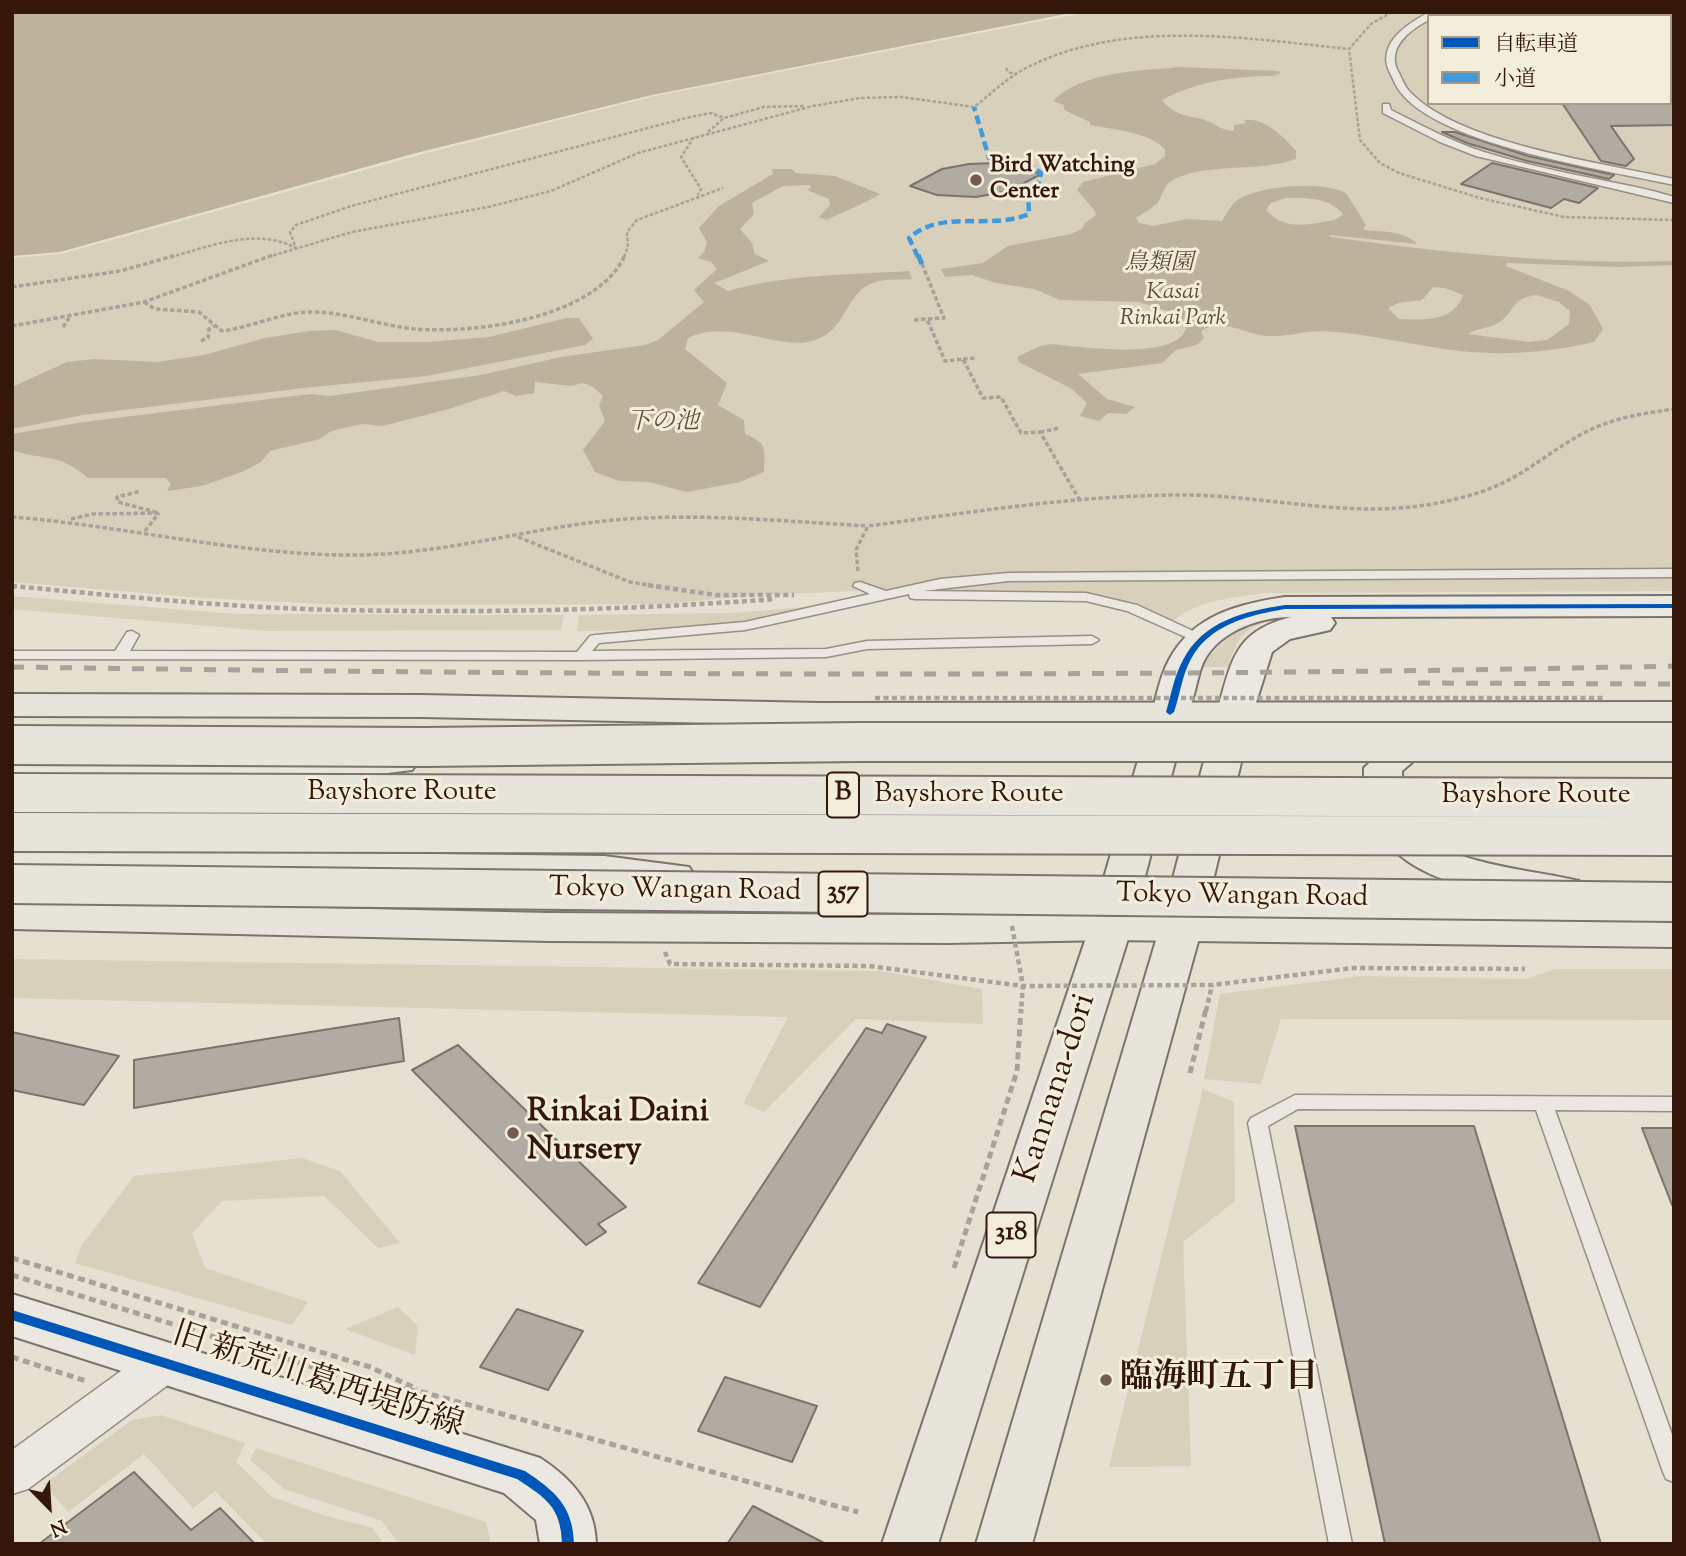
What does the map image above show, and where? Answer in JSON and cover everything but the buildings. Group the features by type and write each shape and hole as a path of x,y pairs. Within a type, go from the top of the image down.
{"main road":[{"path":"12,705 422,706 820,714 1235,712 1674,716"},
{"path":"12,722 230,723 571,711"},
{"name":"Kannana-dori","path":"911,1544 1111,926 1170,712"},
{"path":"1004,1544 1181,927 1235,712"},
{"path":"12,765 359,765 427,760 679,727 726,725 820,714"},
{"path":"1674,716 1585,732 1492,734 1440,740 1404,750 1383,768 1382,789 1390,821 1403,839 1422,853 1456,867 1483,876 1547,888 1674,902"},
{"path":"859,742 1276,758 1674,761"},
{"path":"12,745 425,747 859,742 1674,742"},
{"name":"Bayshore Route","path":"12,793 1674,798"},
{"name":"Bayshore Route","path":"12,832 1674,836"},
{"path":"12,862 604,869 679,877 811,911 948,929"},
{"path":"904,895 1674,881"},
{"name":"Tokyo Wangan Road","path":"12,884 1674,902"},
{"path":"12,915 549,927 948,929 1111,926 1674,933"},
{"path":"12,933 444,932 549,927"}],"street":[{"path":"1170,712 1187,658 1201,640 1237,618 1285,607 1674,606"},
{"path":"1235,712 1255,647 1274,633 1288,628 1323,623 1674,622"},
{"name":"旧 新荒川葛西堤防線","path":"12,1315 521,1475 549,1493 569,1525 568,1544"},
{"path":"12,1475 165,1363"}],"lane":[{"path":"1427,17 1400,35 1389,60 1397,82 1424,107 1461,128 1518,148 1674,182"},
{"path":"1385,106 1386,111 1444,142 1481,155 1674,200"},
{"path":"1633,189 1650,176"},
{"path":"581,656 595,639 745,626 940,583 1008,577 1674,573"},
{"path":"860,586 882,595 1086,597 1132,608 1201,640"},
{"path":"120,655 132,635"},
{"path":"12,654 581,656 826,653 867,645 1092,640"},
{"path":"1341,1544 1258,1123 1295,1102 1674,1104"},
{"path":"1543,1103 1674,1472"}],"path":[{"path":"12,326 144,302 296,248 352,232 488,207 551,191 638,153 813,106 860,98 902,97 974,107 1017,74 1046,58 1101,44 1151,38 1246,39 1349,49"},
{"path":"1006,68 1008,72 1017,74"},
{"path":"708,133 724,118 735,113 771,105 813,106"},
{"path":"296,248 290,232 307,219 326,213 686,118 711,113 724,118"},
{"path":"694,137 681,157 701,189 697,196"},
{"path":"144,302 155,309 199,313 222,331 272,317 316,312 420,329 474,328 529,318 576,301 607,283 621,266 628,247 625,236 627,229 637,220 723,188"},
{"path":"12,287 120,271 229,241 271,238 296,248"},
{"path":"914,320 944,318 922,264"},
{"path":"63,327 69,317"},
{"path":"927,319 945,361 977,358"},
{"path":"201,341 208,338 209,329 214,326"},
{"path":"963,359 983,398 1001,397 1021,433 1060,428"},
{"path":"12,517 66,520 145,531 230,548 293,554 360,555 425,550 604,521 699,519 868,526 1079,499 1187,495 1321,507 1422,505 1467,496 1504,483 1580,435 1614,420 1674,409"},
{"path":"1040,432 1079,499"},
{"path":"141,491 117,497 118,502 159,513"},
{"path":"66,520 93,514 159,513"},
{"path":"145,531 159,513"},
{"path":"860,586 856,550 868,526"},
{"path":"12,586 199,603 340,610 662,608 800,597 716,595 630,582 518,536"},
{"path":"1093,708 1101,697"},
{"path":"875,698 1603,698"},
{"path":"954,1268 1017,1071 1023,986 1012,921"},
{"path":"665,952 670,964 869,966 1023,986 1212,985 1353,968 1525,969"},
{"path":"1191,1073 1212,985"},
{"path":"12,1258 370,1367 422,1392"},
{"path":"12,1275 362,1382 422,1392 858,1511"},
{"path":"12,1357 90,1382"}],"green space":[{"name":"Kasai Rinkai Park","path":"1088,12 1674,12 1674,591 1263,593 1204,604 1173,621 1136,604 1087,592 882,590 759,595 663,604 342,605 202,598 12,582 12,258 61,254 419,155 655,96"},
{"path":"12,596 236,614 564,615 561,630 267,631 12,609"},
{"path":"829,605 704,626 577,631 579,615 732,613"},
{"path":"1608,614 1610,617 1291,617 1266,622 1249,630 1237,643 1228,667 1202,667 1220,645 1239,631 1262,622 1290,615"},
{"path":"12,959 880,971 982,989 983,1024 856,1019 764,1112 743,1103 788,1017 12,998"},
{"path":"1555,969 1674,969 1674,1020 1281,1019 1261,1084 1204,1079 1220,994 1361,976 1527,979"},
{"path":"1203,1089 1234,1102 1235,1201 1183,1242 1191,1466 1109,1467"},
{"path":"302,1158 340,1171 400,1243 378,1248 324,1196 222,1201 192,1233 205,1268 308,1302 292,1325 75,1263 82,1245 134,1176"},
{"path":"398,1307 418,1326 415,1355 345,1329"},
{"path":"161,1415 245,1443 236,1462 272,1497 323,1515 373,1528 383,1544 267,1544 215,1491 193,1508 144,1454 68,1512 44,1484 132,1420"},
{"path":"256,1448 486,1522 491,1544 399,1544 382,1521 284,1489 250,1460"}],"water":[{"path":"12,12 1076,12 652,95 416,153 60,252 12,256"},
{"path":"1180,67 1281,73 1215,81 1162,100 1175,112 1206,120 1229,131 1234,131 1234,125 1246,123 1244,120 1267,125 1296,151 1296,159 1265,166 1201,171 1173,180 1167,184 1158,202 1136,218 1139,223 1153,226 1187,219 1222,221 1236,202 1254,193 1280,187 1323,187 1346,193 1366,225 1363,230 1399,234 1417,244 1329,235 1331,237 1502,256 1588,261 1674,261 1674,265 1618,267 1507,263 1506,266 1569,291 1590,305 1603,329 1594,342 1528,352 1494,353 1443,349 1339,332 1315,331 1268,336 1216,325 1201,332 1204,338 1197,345 1176,350 1162,363 1078,374 1107,399 1135,407 1126,414 1108,413 1099,421 1080,416 1087,403 1072,389 1019,362 1017,357 1040,346 1052,344 1105,349 1166,345 1179,338 1186,328 1179,315 1139,302 1060,300 1034,289 996,283 972,275 945,277 941,269 983,263 1008,246 1071,234 1082,229 1085,223 1096,215 1077,190 1083,182 1155,164 1165,156 1165,149 1149,138 1090,125 1090,122 1064,110 1064,105 1053,101 1065,91 1095,78","holes":["1286,198 1324,201 1343,214 1334,220 1315,223 1285,223 1266,210 1271,203","1433,287 1445,288 1463,295 1453,310 1437,318 1399,319 1388,308 1398,303 1422,300","1536,295 1559,302 1570,311 1569,324 1547,340 1529,342 1468,334 1493,326 1507,316 1516,303"]},
{"name":"下の池","path":"772,169 792,169 796,173 835,176 880,194 826,220 819,217 830,205 829,199 807,190 811,188 810,185 783,186 752,203 754,214 740,229 752,243 755,254 769,261 714,283 728,291 772,281 841,275 909,271 912,279 883,280 868,285 853,299 830,332 806,342 774,340 722,331 705,332 688,338 685,349 727,383 718,405 744,420 745,434 764,448 764,472 740,482 687,492 649,482 619,481 595,472 583,450 605,421 599,405 603,396 583,383 571,386 535,382 534,393 516,396 504,391 449,409 382,426 362,424 331,431 320,439 270,451 261,462 242,472 202,486 167,491 171,484 166,478 88,478 59,460 12,450 12,434 84,422 310,394 330,396 481,375 561,357 645,345 658,340 704,302 694,290 717,269 711,262 698,258 704,252 707,242 699,228 719,206 773,174"},
{"name":"下の池","path":"567,318 579,318 593,339 585,345 427,376 83,415 12,429 12,387 67,362 94,359 157,362 204,355 265,338 309,331 336,330 378,342 429,342 489,337"}],"railway":[{"path":"12,667 428,672 1051,674 1674,666"},
{"path":"1418,683 1674,684"}],"marked path":[{"path":"922,264 909,238 921,228 950,221 1000,222 1029,214 1028,189 1039,182 1041,173 1030,165 989,158 974,107"}],"cycle path":[{"path":"1170,712 1184,665 1204,636 1229,621 1257,612 1285,607 1674,606"},
{"path":"12,1315 521,1475 556,1502 565,1520 568,1544"}],"place":[{"name":"Bird Watching Center","path":"976,180"},
{"name":"Rinkai Daini Nursery","path":"513,1133"},
{"name":"臨海町五丁目","path":"1106,1380"}],"park label":[{"name":"鳥類園","path":"1159,265"}]}
